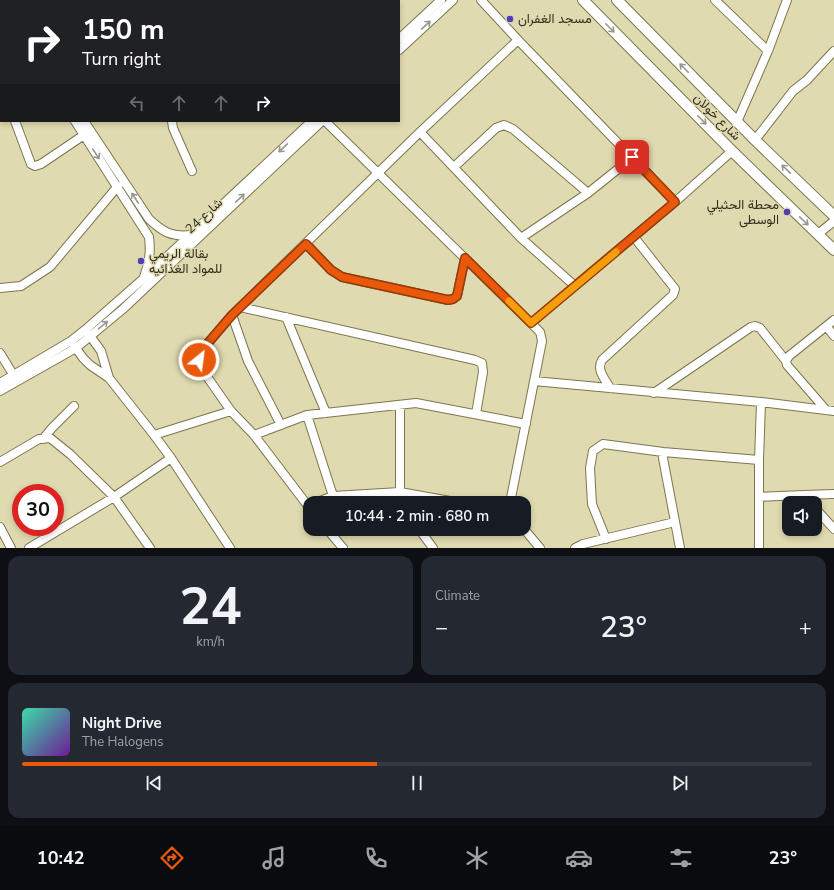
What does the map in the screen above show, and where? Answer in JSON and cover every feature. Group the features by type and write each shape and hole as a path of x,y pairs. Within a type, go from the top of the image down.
{"main road":[{"name":"شارع خولان","path":"583,0 732,151 834,250"},
{"name":"شارع خولان","path":"617,0 737,122 834,216"}],"street":[{"path":"400,38 441,0"},
{"path":"400,49 453,0"},
{"path":"481,0 675,202"},
{"path":"715,0 768,51"},
{"path":"737,122 768,51 788,0"},
{"path":"303,496 254,435 231,411 201,368 199,360 202,350 240,307 420,132 518,40"},
{"path":"756,140 793,91 806,80 834,51"},
{"path":"15,122 31,164 35,166 41,164 84,135"},
{"path":"76,122 118,186 149,237 149,261 143,280"},
{"path":"85,122 149,219 168,234 178,236 190,235"},
{"path":"172,122 173,128 192,171"},
{"name":"شارع 24","path":"0,391 74,345 88,333 311,122"},
{"name":"شارع 24","path":"88,333 123,309 322,122"},
{"path":"324,122 540,332 542,342 511,496"},
{"path":"454,167 496,128 504,125 513,129 588,193"},
{"path":"420,132 521,238 575,286"},
{"path":"531,323 675,202 732,151"},
{"path":"521,238 588,193 632,157"},
{"path":"0,288 21,286 50,267 118,186"},
{"path":"818,234 834,221"},
{"path":"149,237 159,228"},
{"path":"610,388 600,370 599,364 673,295 674,290 634,237"},
{"path":"306,244 331,270 342,277 448,300 457,296 465,258"},
{"path":"240,307 475,360 482,363 484,372 476,414"},
{"path":"232,315 248,361 281,425"},
{"path":"286,317 326,413"},
{"path":"786,361 789,356 834,320"},
{"path":"654,393 751,327 756,326 760,328 786,361 787,365 830,411"},
{"path":"827,327 834,336"},
{"path":"88,333 101,351 109,378"},
{"path":"74,345 90,365 109,378 154,435 171,458 230,548"},
{"name":"شارع 24","path":"0,383 74,345"},
{"path":"0,353 14,376"},
{"path":"534,381 761,402 830,411"},
{"path":"759,548 759,460 761,402"},
{"path":"254,435 307,415 416,403 526,424"},
{"path":"397,496 400,405"},
{"path":"43,439 74,406"},
{"path":"154,435 231,411"},
{"path":"307,415 333,496 396,493 416,496"},
{"path":"0,462 39,439 50,438 70,454 114,497 150,548"},
{"path":"606,539 592,504 590,468 594,451 603,444 663,452 759,460"},
{"path":"663,452 680,548"},
{"path":"64,524 114,497 171,458"},
{"path":"804,496 834,494"},
{"path":"759,497 782,496"},
{"path":"822,516 834,529"},
{"path":"575,548 675,522"},
{"path":"0,526 11,548"},
{"path":"29,548 45,536"},
{"path":"333,536 343,548"},
{"path":"424,536 433,548"},
{"path":"530,536 540,548"}],"slow traffic":[{"path":"509,301 531,323 616,252"}],"place":[{"name":"مسجد الغفران","path":"510,19"},
{"name":"محطة الحثيلي الوسطى","path":"787,212"},
{"name":"بقالة الريمي للمواد الغذائيه","path":"141,261"}],"route":[{"path":"199,360 202,350 232,315 306,244 331,270 342,277 448,300 457,296 465,258 531,323 675,202 632,157"}]}
